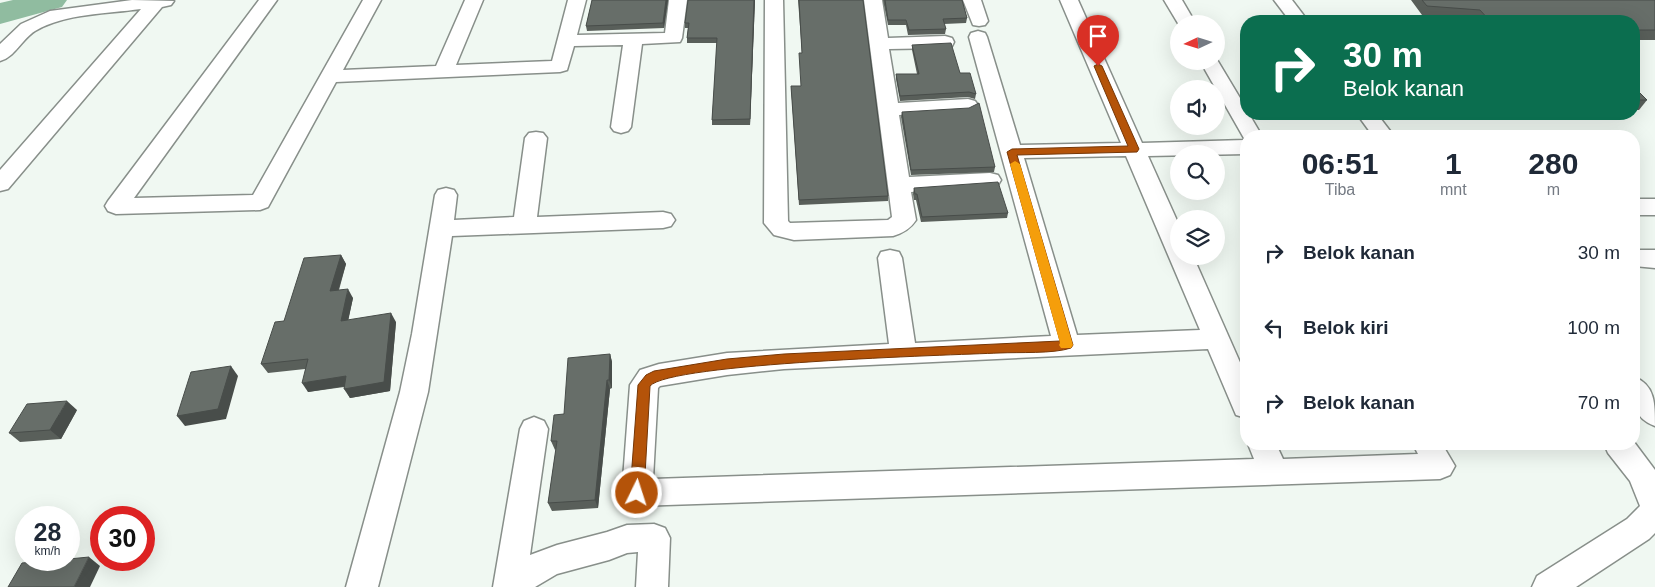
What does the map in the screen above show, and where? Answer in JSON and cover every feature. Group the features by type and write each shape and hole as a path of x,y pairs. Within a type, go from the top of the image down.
{"street":[{"path":"268,0 116,206 260,202 372,0"},
{"path":"443,72 474,0"},
{"path":"328,77 560,66 576,0"},
{"path":"566,41 673,38 678,0"},
{"path":"774,0 776,223 782,229 794,232 893,228 904,220 890,109 873,0"},
{"path":"972,0 978,29 1067,345"},
{"path":"1069,0 1170,231"},
{"path":"1173,0 1182,15"},
{"path":"1283,0 1294,15"},
{"path":"0,55 27,28 56,15 164,1"},
{"path":"0,184 164,1"},
{"path":"621,127 632,39"},
{"path":"880,44 945,42"},
{"path":"1214,70 1240,115"},
{"path":"890,109 968,104"},
{"path":"1372,120 1379,130"},
{"path":"525,224 536,138"},
{"path":"1012,152 1240,147"},
{"path":"900,185 990,180"},
{"path":"1640,191 1655,191"},
{"path":"362,587 414,392 425,334 446,195"},
{"path":"1640,207 1655,207"},
{"path":"441,228 663,220"},
{"path":"890,258 903,352"},
{"path":"1640,258 1655,258"},
{"path":"1184,265 1240,393"},
{"path":"1217,339 903,352 727,364 659,375 650,378 644,385 637,493 1440,466 1431,450"},
{"path":"1640,395 1655,414"},
{"path":"511,587 534,429"},
{"path":"1264,450 1274,473"},
{"path":"1623,450 1642,474 1655,506"},
{"path":"1548,587 1638,530 1655,512"},
{"path":"511,587 519,578 535,568 568,556 610,546 626,538 654,538 652,587"}],"building":[{"path":"592,0 666,0 663,23 586,26"},
{"path":"688,0 754,0 750,119 712,120 717,38 687,38 689,23 685,23"},
{"path":"799,0 863,0 888,196 799,200 791,86 801,86 799,53 802,53"},
{"path":"885,0 962,0 967,18 943,19 946,29 909,30 906,20 888,20"},
{"path":"1422,0 1655,0 1655,30 1640,30 1640,15 1485,15 1480,10 1427,6"},
{"path":"951,43 960,73 970,73 976,94 969,92 900,96 896,74 919,74 912,45"},
{"path":"1640,93 1647,100 1640,100"},
{"path":"979,103 995,167 911,170 902,112 969,108"},
{"path":"998,182 1008,213 922,217 914,188"},
{"path":"341,255 330,291 348,289 341,321 391,313 384,382 344,389 346,376 302,383 308,359 261,364 275,322 284,321 304,258"},
{"path":"610,354 609,380 607,380 595,500 548,503 557,441 551,441 554,415 564,414 568,358"},
{"path":"231,366 218,409 177,416 191,372"},
{"path":"67,401 50,430 9,433 27,404"},
{"path":"89,557 74,587 8,587 17,571 80,571 80,558"}],"waterway":[{"path":"0,14 50,0"}],"slow traffic":[{"path":"1015,164 1067,345 1065,345"}],"route":[{"path":"637,493 644,385 650,378 727,364 784,359 1067,345 1012,152 1134,149 1098,66"}]}
